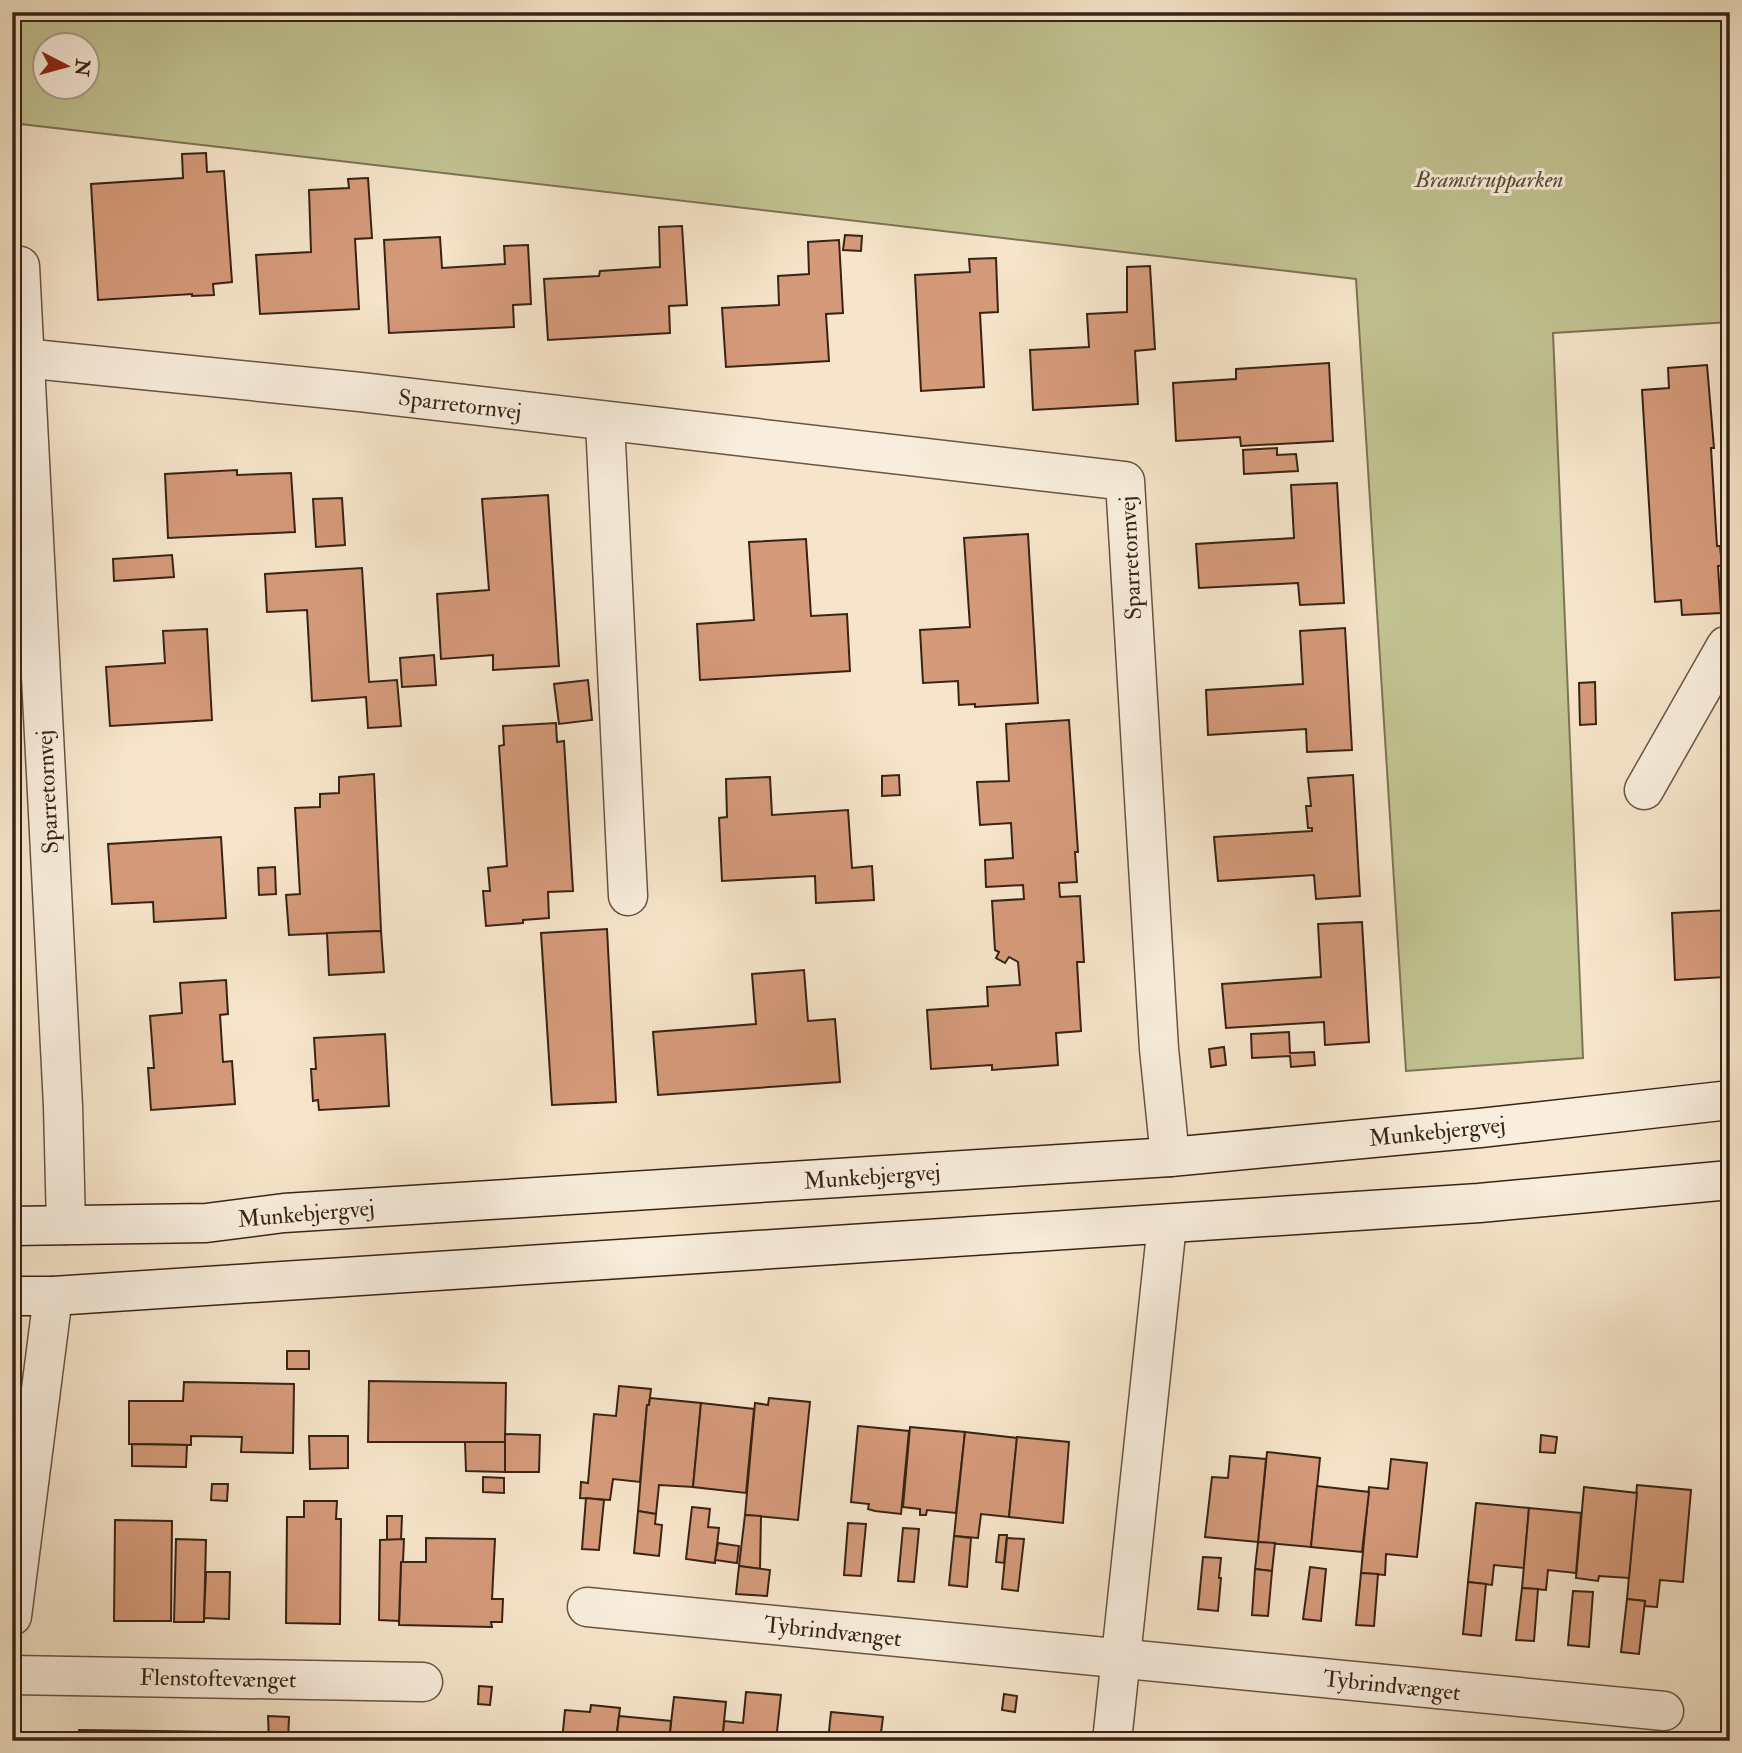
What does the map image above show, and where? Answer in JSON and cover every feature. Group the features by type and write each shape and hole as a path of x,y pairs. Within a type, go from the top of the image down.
{"street":[{"name":"Sparretornvej","path":"20,266 63,1107 66,1226"},
{"name":"Sparretornvej","path":"23,358 360,392 1125,481 1159,1049 1170,1157"},
{"path":"605,422 628,896"},
{"path":"1644,790 1726,646 1730,646"},
{"name":"Munkebjergvej","path":"12,1226 206,1223 284,1213 1170,1157 1467,1129 1730,1100"},
{"path":"12,1296 53,1296 1479,1203 1730,1180"},
{"path":"1112,1741 1167,1224"},
{"path":"12,1616 53,1296"},
{"name":"Tybrindvænget","path":"587,1607 1664,1711"},
{"name":"Flenstoftevænget","path":"12,1675 423,1682"}],"green space":[{"name":"Bramstrupparken","path":"12,12 1730,12 1730,322 1553,333 1583,1058 1406,1071 1356,279 12,123"}],"building":[{"path":"206,153 207,172 224,171 232,282 213,284 214,295 98,300 91,184 183,178 182,154"},
{"path":"368,178 372,238 355,239 359,309 260,314 256,255 311,252 309,190 349,188 348,179"},
{"path":"682,226 687,305 669,306 670,333 548,340 544,279 599,276 600,271 660,267 659,227"},
{"path":"845,235 862,236 861,251 843,250"},
{"path":"440,237 442,268 505,264 504,246 528,245 531,304 513,305 514,327 389,333 384,240"},
{"path":"839,240 843,313 826,314 829,361 726,367 722,308 779,305 778,276 809,274 808,242"},
{"path":"996,258 998,312 980,313 984,387 921,391 915,275 970,272 969,259"},
{"path":"1150,266 1155,349 1135,351 1138,404 1033,410 1030,350 1089,347 1087,314 1127,312 1127,267"},
{"path":"1329,363 1333,441 1241,446 1240,437 1176,441 1173,383 1236,379 1236,369"},
{"path":"1707,365 1714,448 1711,448 1717,546 1720,546 1722,566 1718,566 1721,613 1682,615 1681,600 1655,602 1642,390 1669,388 1668,368"},
{"path":"1277,448 1277,455 1296,454 1298,471 1244,474 1243,450"},
{"path":"237,470 237,475 291,473 295,532 168,538 165,474"},
{"path":"1337,483 1344,603 1300,605 1298,583 1199,588 1196,544 1294,538 1291,485"},
{"path":"548,495 559,666 493,670 493,655 441,659 437,594 489,590 482,499"},
{"path":"342,498 345,545 316,547 313,499"},
{"path":"1028,534 1038,703 975,707 975,704 959,705 958,681 923,683 920,630 970,627 964,538"},
{"path":"806,539 811,616 847,614 850,671 700,680 697,624 754,620 749,542"},
{"path":"172,555 174,577 114,581 113,559"},
{"path":"362,568 369,682 397,680 401,726 368,728 366,697 312,701 307,610 267,612 265,574"},
{"path":"1345,628 1352,750 1307,752 1306,729 1208,735 1206,690 1303,684 1300,631"},
{"path":"207,629 212,720 110,726 106,667 165,663 163,631"},
{"path":"434,655 436,685 402,687 400,658"},
{"path":"588,680 592,720 559,724 554,684"},
{"path":"1595,682 1596,724 1580,725 1579,683"},
{"path":"1069,720 1078,852 1075,852 1077,882 1059,883 1060,897 1080,896 1084,962 1077,962 1081,1031 1056,1033 1058,1065 992,1070 992,1065 931,1069 927,1010 988,1006 987,987 1020,985 1018,962 1009,957 1005,963 996,958 999,952 995,950 992,901 1024,899 1023,885 986,887 985,860 1013,858 1011,823 980,825 977,782 1009,781 1006,724"},
{"path":"556,723 557,742 564,741 573,891 548,892 549,918 486,926 483,891 490,891 488,868 507,866 499,746 504,745 503,726"},
{"path":"374,774 381,931 289,935 286,895 300,894 295,808 320,807 320,794 339,793 339,777"},
{"path":"899,775 900,795 882,796 882,776"},
{"path":"1353,775 1360,896 1316,899 1314,875 1218,881 1214,837 1312,831 1312,828 1308,828 1306,806 1311,806 1308,778"},
{"path":"770,777 772,815 848,810 852,868 872,866 874,900 816,903 815,876 722,881 719,818 727,817 726,779"},
{"path":"221,837 226,918 154,922 153,902 112,904 108,844"},
{"path":"275,867 276,894 259,895 258,868"},
{"path":"1730,910 1730,981 1726,981 1725,977 1675,980 1672,913"},
{"path":"1362,922 1369,1042 1325,1045 1324,1022 1226,1028 1222,984 1321,977 1318,924"},
{"path":"607,929 616,1102 552,1105 541,933"},
{"path":"381,931 384,972 329,975 327,933"},
{"path":"804,970 808,1021 835,1019 840,1082 658,1095 653,1032 756,1024 752,974"},
{"path":"226,980 228,1014 220,1015 223,1062 232,1061 235,1104 151,1110 148,1068 154,1068 150,1016 182,1013 180,983"},
{"path":"1289,1032 1290,1053 1314,1052 1315,1065 1291,1067 1290,1056 1252,1058 1251,1034"},
{"path":"385,1034 389,1106 319,1110 318,1100 313,1101 311,1069 316,1069 314,1038"},
{"path":"1224,1047 1226,1065 1211,1067 1209,1049"},
{"path":"287,1351 309,1351 309,1369 287,1369"},
{"path":"369,1381 506,1383 505,1442 368,1442"},
{"path":"184,1382 294,1384 293,1453 241,1452 242,1437 191,1436 191,1445 129,1444 129,1401 183,1401"},
{"path":"619,1386 651,1389 640,1482 613,1479 610,1500 580,1498 581,1482 588,1483 594,1414 616,1416"},
{"path":"650,1398 701,1403 693,1487 659,1485 656,1514 638,1511 647,1405"},
{"path":"769,1398 810,1402 798,1520 745,1515 755,1403 768,1405"},
{"path":"701,1403 754,1409 746,1493 693,1487"},
{"path":"858,1426 909,1431 901,1514 875,1511 868,1509 869,1504 851,1502"},
{"path":"910,1427 965,1432 956,1513 927,1510 926,1515 920,1515 920,1509 903,1507"},
{"path":"965,1432 1017,1438 1009,1517 981,1514 978,1538 954,1536"},
{"path":"505,1434 540,1435 539,1472 505,1472"},
{"path":"1541,1435 1557,1437 1555,1453 1540,1452"},
{"path":"309,1436 348,1436 348,1468 310,1469"},
{"path":"1017,1437 1069,1442 1063,1523 1009,1517"},
{"path":"465,1442 505,1442 505,1472 466,1471"},
{"path":"132,1444 187,1445 186,1467 132,1466"},
{"path":"1267,1452 1320,1458 1311,1547 1258,1542"},
{"path":"1230,1456 1266,1459 1258,1542 1205,1537 1212,1477 1228,1478"},
{"path":"1391,1459 1427,1463 1417,1557 1386,1554 1385,1575 1361,1573 1369,1487 1388,1489"},
{"path":"483,1477 504,1478 504,1493 483,1492"},
{"path":"212,1484 228,1484 227,1501 211,1500"},
{"path":"1637,1485 1691,1490 1683,1582 1660,1580 1657,1607 1644,1606 1645,1601 1627,1599"},
{"path":"1317,1486 1369,1492 1362,1552 1311,1547"},
{"path":"1584,1487 1637,1493 1629,1578 1599,1576 1598,1581 1576,1578"},
{"path":"586,1498 604,1500 599,1550 582,1549"},
{"path":"304,1501 337,1501 336,1519 341,1519 340,1624 286,1623 287,1517 304,1517"},
{"path":"1476,1503 1529,1508 1524,1568 1494,1565 1492,1585 1468,1582"},
{"path":"692,1507 710,1509 708,1527 719,1528 715,1563 686,1559"},
{"path":"1529,1508 1581,1513 1576,1573 1548,1570 1546,1590 1522,1588"},
{"path":"638,1511 656,1514 655,1524 662,1525 659,1556 634,1553"},
{"path":"745,1515 761,1516 760,1569 739,1566"},
{"path":"387,1516 402,1516 401,1540 387,1540"},
{"path":"115,1520 172,1521 171,1621 114,1621"},
{"path":"848,1523 866,1524 861,1576 844,1575"},
{"path":"903,1528 919,1529 914,1582 898,1581"},
{"path":"999,1535 1007,1535 1004,1563 996,1562"},
{"path":"954,1536 971,1538 967,1587 949,1585"},
{"path":"426,1538 495,1539 492,1599 503,1599 502,1622 491,1622 492,1627 399,1625 401,1562 426,1562"},
{"path":"1007,1538 1024,1539 1018,1591 1002,1589"},
{"path":"176,1539 206,1540 204,1622 174,1622"},
{"path":"404,1539 399,1621 379,1620 380,1540"},
{"path":"1258,1542 1275,1543 1272,1571 1255,1569"},
{"path":"718,1543 739,1546 737,1563 715,1560"},
{"path":"1203,1557 1221,1558 1218,1611 1198,1609"},
{"path":"739,1566 770,1570 767,1596 736,1594"},
{"path":"1310,1567 1326,1569 1321,1621 1303,1619"},
{"path":"1255,1569 1272,1571 1268,1616 1252,1615"},
{"path":"206,1572 230,1572 229,1619 204,1618"},
{"path":"1361,1573 1378,1574 1374,1626 1356,1625"},
{"path":"1468,1582 1486,1584 1481,1636 1463,1634"},
{"path":"1522,1588 1538,1589 1534,1641 1516,1640"},
{"path":"1573,1591 1593,1592 1589,1647 1568,1645"},
{"path":"1627,1599 1645,1601 1639,1654 1621,1652"},
{"path":"479,1686 492,1687 490,1705 478,1704"},
{"path":"746,1692 781,1695 776,1741 722,1741 724,1721 743,1723"},
{"path":"1004,1694 1017,1696 1015,1712 1002,1710"},
{"path":"674,1697 726,1702 722,1741 669,1741"},
{"path":"591,1705 620,1708 616,1741 562,1741 565,1710 590,1712"},
{"path":"831,1712 883,1717 880,1741 828,1741"},
{"path":"268,1716 289,1717 288,1741 269,1741"},
{"path":"619,1716 671,1721 669,1741 616,1741"},
{"path":"79,1730 230,1732 229,1741 79,1741"},
{"path":"987,1733 1040,1738 1040,1741 986,1741"},
{"path":"229,1737 269,1737 269,1741 229,1741"}]}
